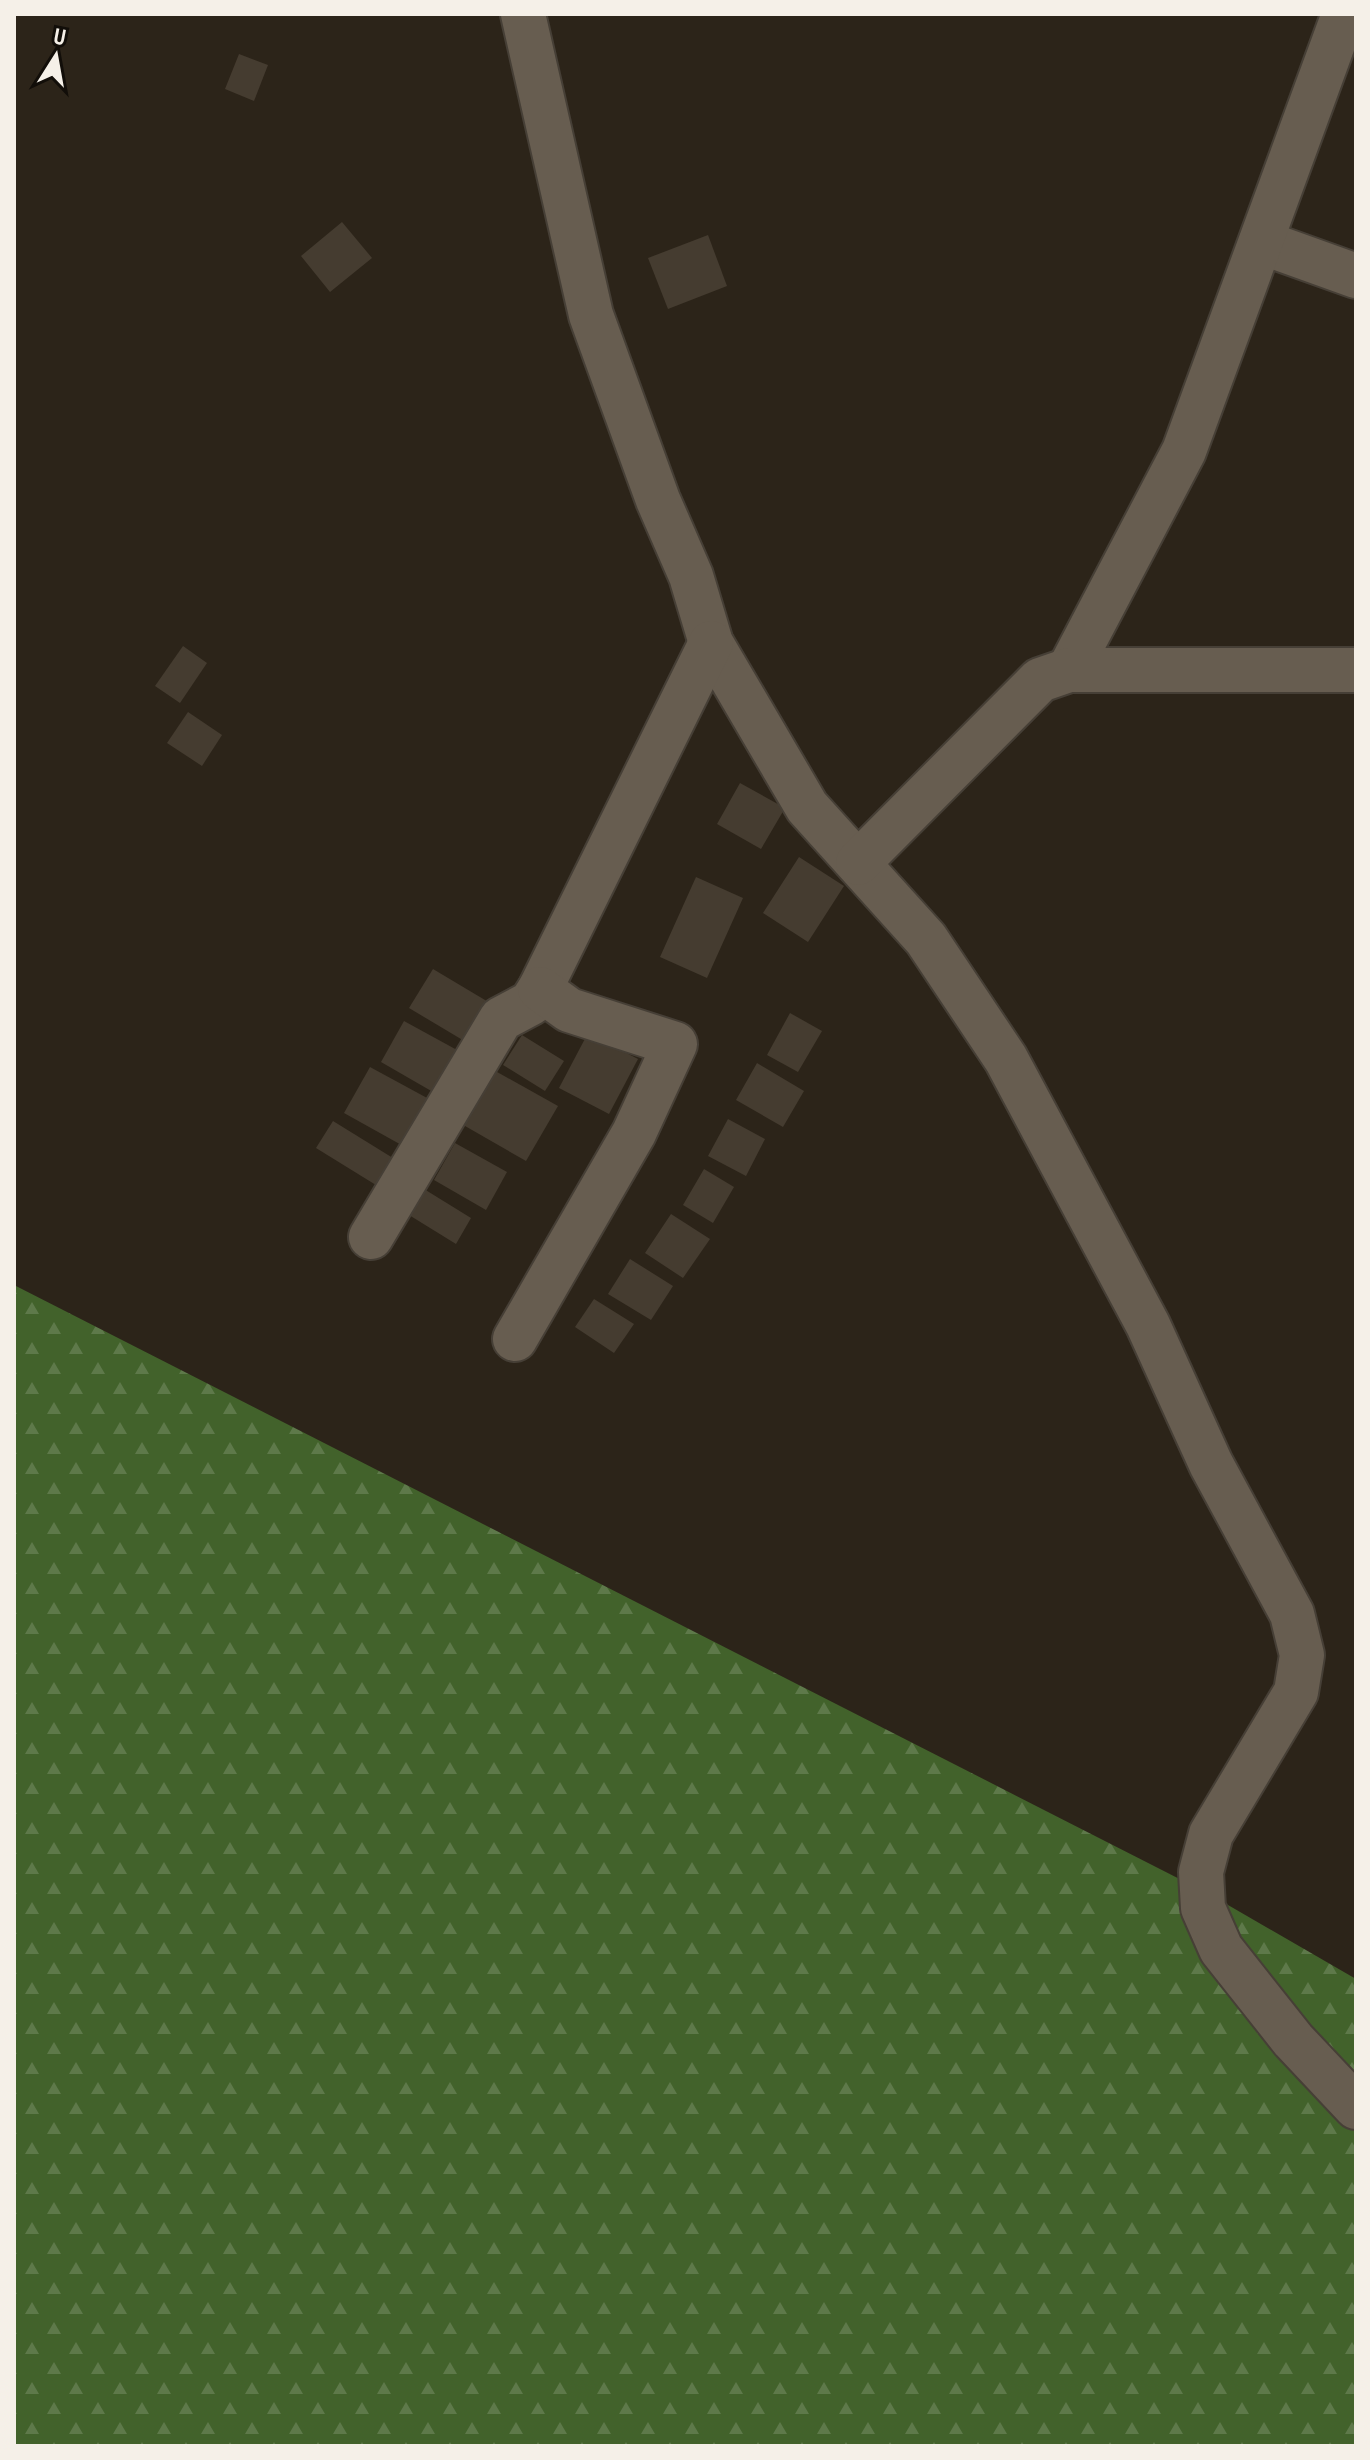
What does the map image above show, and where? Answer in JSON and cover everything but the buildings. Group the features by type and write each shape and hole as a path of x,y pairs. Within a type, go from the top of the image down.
{"street":[{"path":"523,14 591,315 658,500 691,576 711,643 793,785 926,939 1032,1102 1148,1325 1211,1464 1292,1614 1302,1655 1296,1692 1211,1834 1201,1872 1203,1908 1221,1949 1293,2040 1356,2107"},
{"path":"1069,670 1184,451 1344,14"},
{"path":"1261,242 1356,276"},
{"path":"371,1237 501,1019 531,1003 540,989 711,643"},
{"path":"858,863 1040,680 1069,670 1356,670"},
{"path":"515,1339 634,1133 675,1044 569,1010 540,989"}],"green space":[{"path":"14,1285 1209,1894 1356,1979 1356,2446 14,2446"}]}
